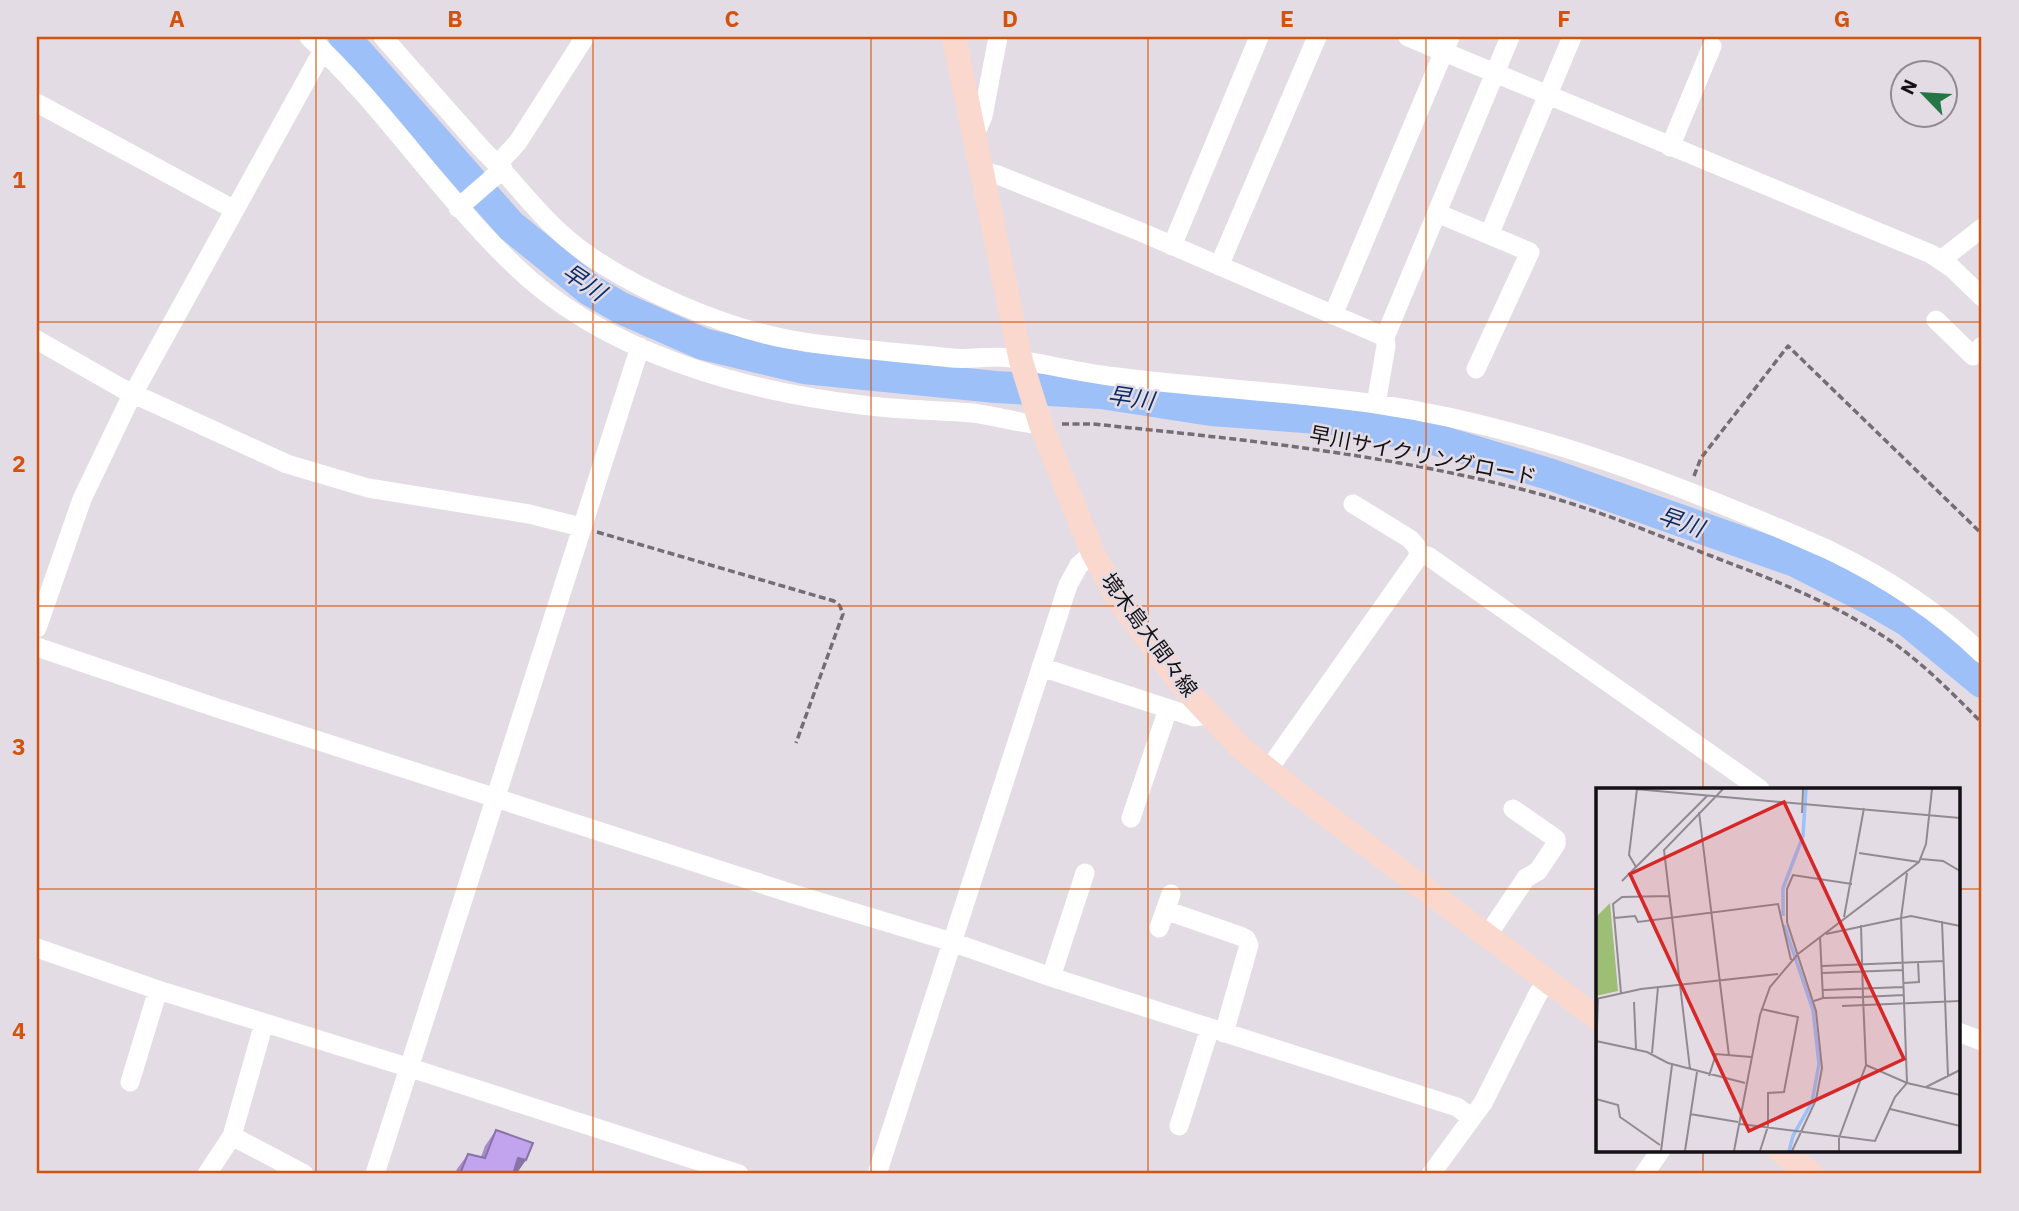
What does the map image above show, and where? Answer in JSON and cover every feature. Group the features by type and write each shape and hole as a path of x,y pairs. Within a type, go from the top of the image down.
{"main road":[{"name":"境木島大間々線","path":"954,37 1023,366 1093,553 1119,600 1151,645 1208,715 1268,770 1596,1017"},
{"path":"1782,1152 1809,1173"}],"street":[{"path":"383,37 542,218 591,257 646,289 722,320 786,339 965,359 1008,358 1023,366 1376,404 1532,438 1689,492 1798,536 1857,564 1916,600 1963,635 1982,654"},
{"path":"461,205 499,169 585,37"},
{"path":"974,137 983,116 998,37"},
{"path":"1172,246 1259,37"},
{"path":"1219,266 1317,37"},
{"path":"1408,37 1447,44 1495,73 1941,260 1982,297"},
{"path":"1376,404 1387,346 1385,337 1510,37"},
{"path":"1489,235 1572,37"},
{"path":"37,628 82,499 134,393 233,209 316,43 516,267 580,316 640,347 714,375 790,395 864,405 1046,422"},
{"path":"1333,315 1447,44"},
{"path":"1670,147 1712,46"},
{"path":"37,103 233,209"},
{"path":"981,171 998,175 1172,246 1385,337"},
{"path":"1437,213 1530,252 1476,369"},
{"path":"1941,260 1982,228"},
{"path":"1936,320 1973,356 1982,346"},
{"path":"37,340 134,393 288,464 368,488 529,514 581,527"},
{"path":"375,1174 640,347"},
{"path":"1268,770 1419,556 1417,547 1410,539 1353,504"},
{"path":"877,1174 1068,585 1079,565 1093,553"},
{"path":"1419,556 1427,556 1759,788"},
{"path":"37,646 495,798 952,942 1051,977 1457,1107 1472,1118"},
{"path":"1041,667 1194,717 1208,715"},
{"path":"1131,818 1168,709"},
{"path":"1487,936 1526,878 1538,871 1556,845 1556,839 1513,809"},
{"path":"1051,977 1085,873"},
{"path":"1165,911 1240,936 1250,945 1179,1126"},
{"path":"37,948 158,990 739,1174"},
{"path":"1431,1174 1483,1102 1547,981"},
{"path":"130,1082 158,990"},
{"path":"207,1174 232,1136 264,1023"},
{"path":"1960,1033 1982,1041"},
{"path":"232,1136 304,1174"},
{"path":"1644,1174 1660,1152"}],"path":[{"path":"1689,492 1701,458 1788,346 1982,534"},
{"name":"早川サイクリングロード","path":"1046,422 1093,424 1312,449 1467,476 1534,492 1626,523 1776,581 1836,609 1892,642 1945,685 1982,723"},
{"path":"581,527 834,601 840,606 843,614 796,743"}],"building":[{"path":"496,1130 533,1143 526,1160 518,1158 513,1174 460,1174 468,1154 485,1158"}],"waterway":[{"name":"早川","path":"344,37 511,226 590,290 621,308 703,344 804,368 996,387 1101,393 1211,410 1331,419 1430,438 1552,475 1795,561 1908,621 1982,682"}]}
